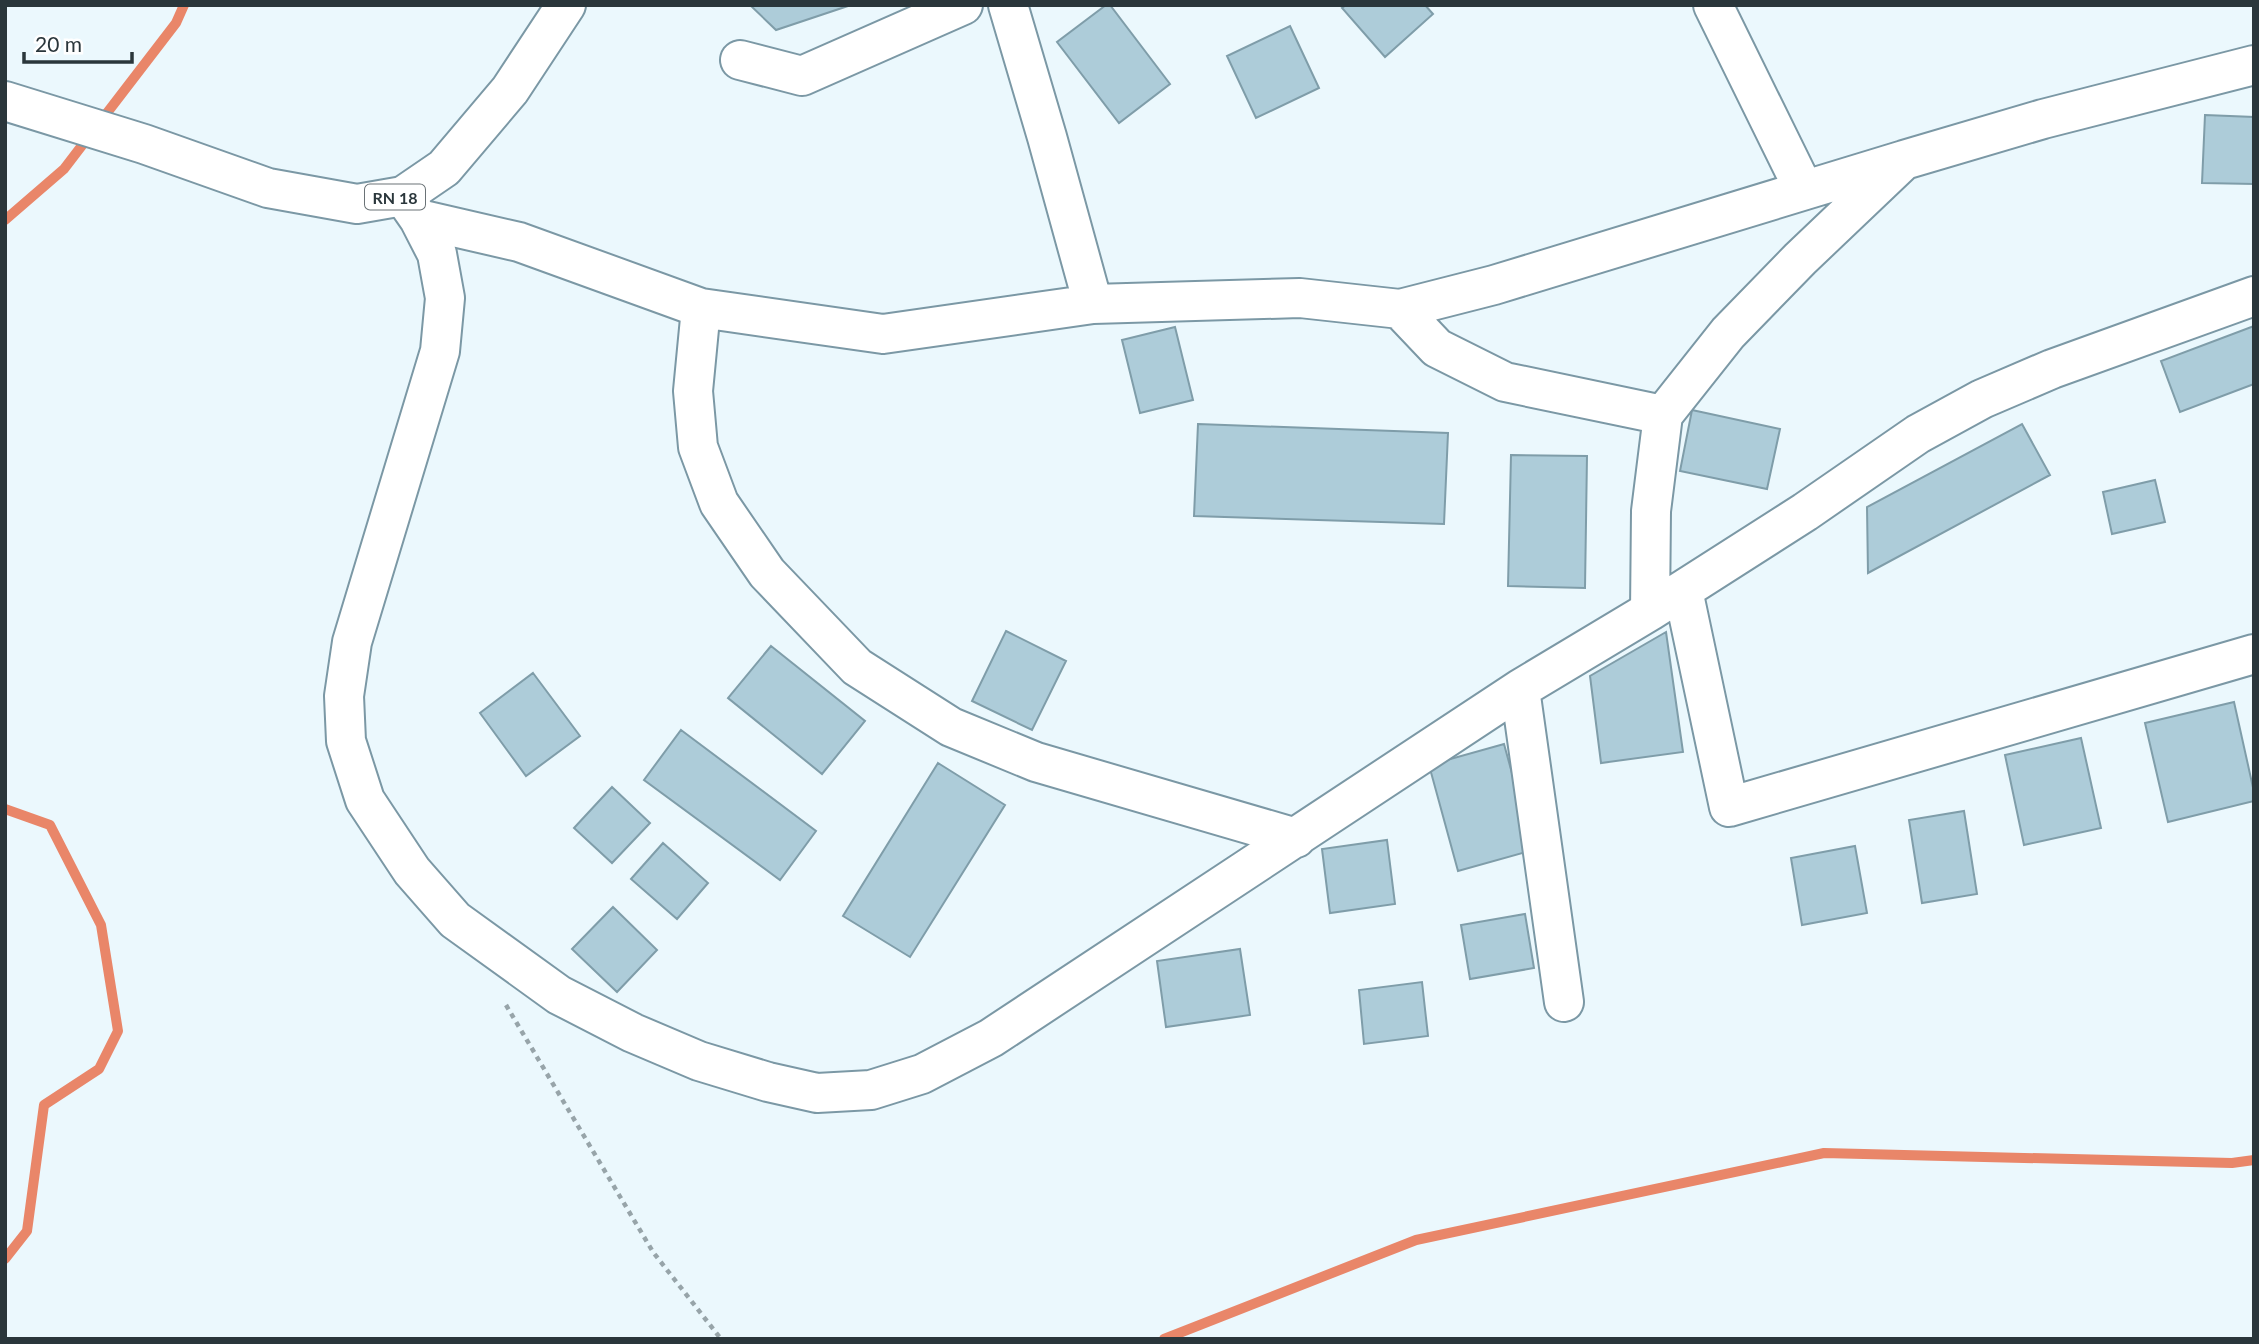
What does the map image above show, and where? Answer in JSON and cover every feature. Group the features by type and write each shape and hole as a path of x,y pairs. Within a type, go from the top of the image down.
{"street":[{"name":"RN 18","path":"5,101 144,144 268,188 357,204 411,207 510,90 566,5"},
{"path":"740,60 802,76 963,5"},
{"path":"1008,5 1093,304"},
{"path":"1713,5 1804,190"},
{"path":"411,207 519,242 701,307 883,334 1093,304 1300,298 1400,309 1494,285 2043,119 2254,65"},
{"path":"1650,611 1651,511 1663,415 1728,333 1800,259 1904,160"},
{"path":"411,207 437,254 445,298 440,351 352,642 344,696 346,741 365,800 412,871 454,920 549,987 633,1033 699,1061 768,1082 817,1093 872,1090 922,1073 991,1038 1520,689 1650,611 1805,512 1918,434 1982,399 2052,369 2254,296"},
{"path":"701,307 693,391 698,447 719,503 766,573 857,667 951,727 1036,762 1296,838"},
{"path":"1400,309 1437,348 1505,382 1663,415"},
{"path":"1683,590 1729,807 2254,654"},
{"path":"1520,689 1563,1002"}],"path":[{"path":"504,1002 653,1252 721,1339"}],"building":[{"path":"750,5 851,5 776,30"},
{"path":"1106,5 1110,5 1170,84 1119,123 1057,42"},
{"path":"1346,5 1425,5 1433,14 1385,57 1342,8"},
{"path":"1290,26 1319,88 1256,118 1227,56"},
{"path":"2205,115 2254,117 2254,184 2202,183"},
{"path":"2254,326 2254,384 2180,412 2161,361"},
{"path":"1175,327 1193,400 1140,413 1122,340"},
{"path":"1692,410 1780,429 1767,489 1680,471"},
{"path":"1198,424 1448,433 1444,524 1194,516"},
{"path":"2022,424 2050,475 1868,573 1867,507"},
{"path":"1511,455 1587,456 1585,588 1508,586"},
{"path":"2155,480 2165,522 2112,534 2103,492"},
{"path":"1006,631 1066,661 1032,730 972,701"},
{"path":"1666,632 1683,752 1601,763 1590,676"},
{"path":"771,646 865,721 822,774 728,698"},
{"path":"533,673 580,736 526,776 480,713"},
{"path":"2234,702 2254,801 2168,822 2145,723"},
{"path":"681,730 816,831 780,880 644,780"},
{"path":"2081,738 2101,828 2024,845 2005,755"},
{"path":"1504,744 1533,850 1458,871 1429,765"},
{"path":"938,763 1005,805 910,957 843,916"},
{"path":"612,787 650,823 612,863 574,828"},
{"path":"1964,811 1977,894 1922,903 1909,820"},
{"path":"1387,840 1395,904 1330,913 1322,849"},
{"path":"663,843 708,883 677,919 631,879"},
{"path":"1855,846 1867,913 1802,925 1791,858"},
{"path":"613,907 657,950 617,992 572,949"},
{"path":"1525,914 1534,968 1470,979 1461,925"},
{"path":"1240,949 1250,1015 1166,1027 1157,961"},
{"path":"1422,982 1428,1036 1364,1044 1359,990"}],"waterway":[{"path":"100,122 176,23 184,5"},
{"path":"5,220 64,169 90,135"},
{"path":"5,809 50,825 101,925 118,1031 99,1069 44,1105 27,1231 5,1259"},
{"path":"1164,1339 1416,1240 1824,1153 2232,1163 2254,1160"}]}
